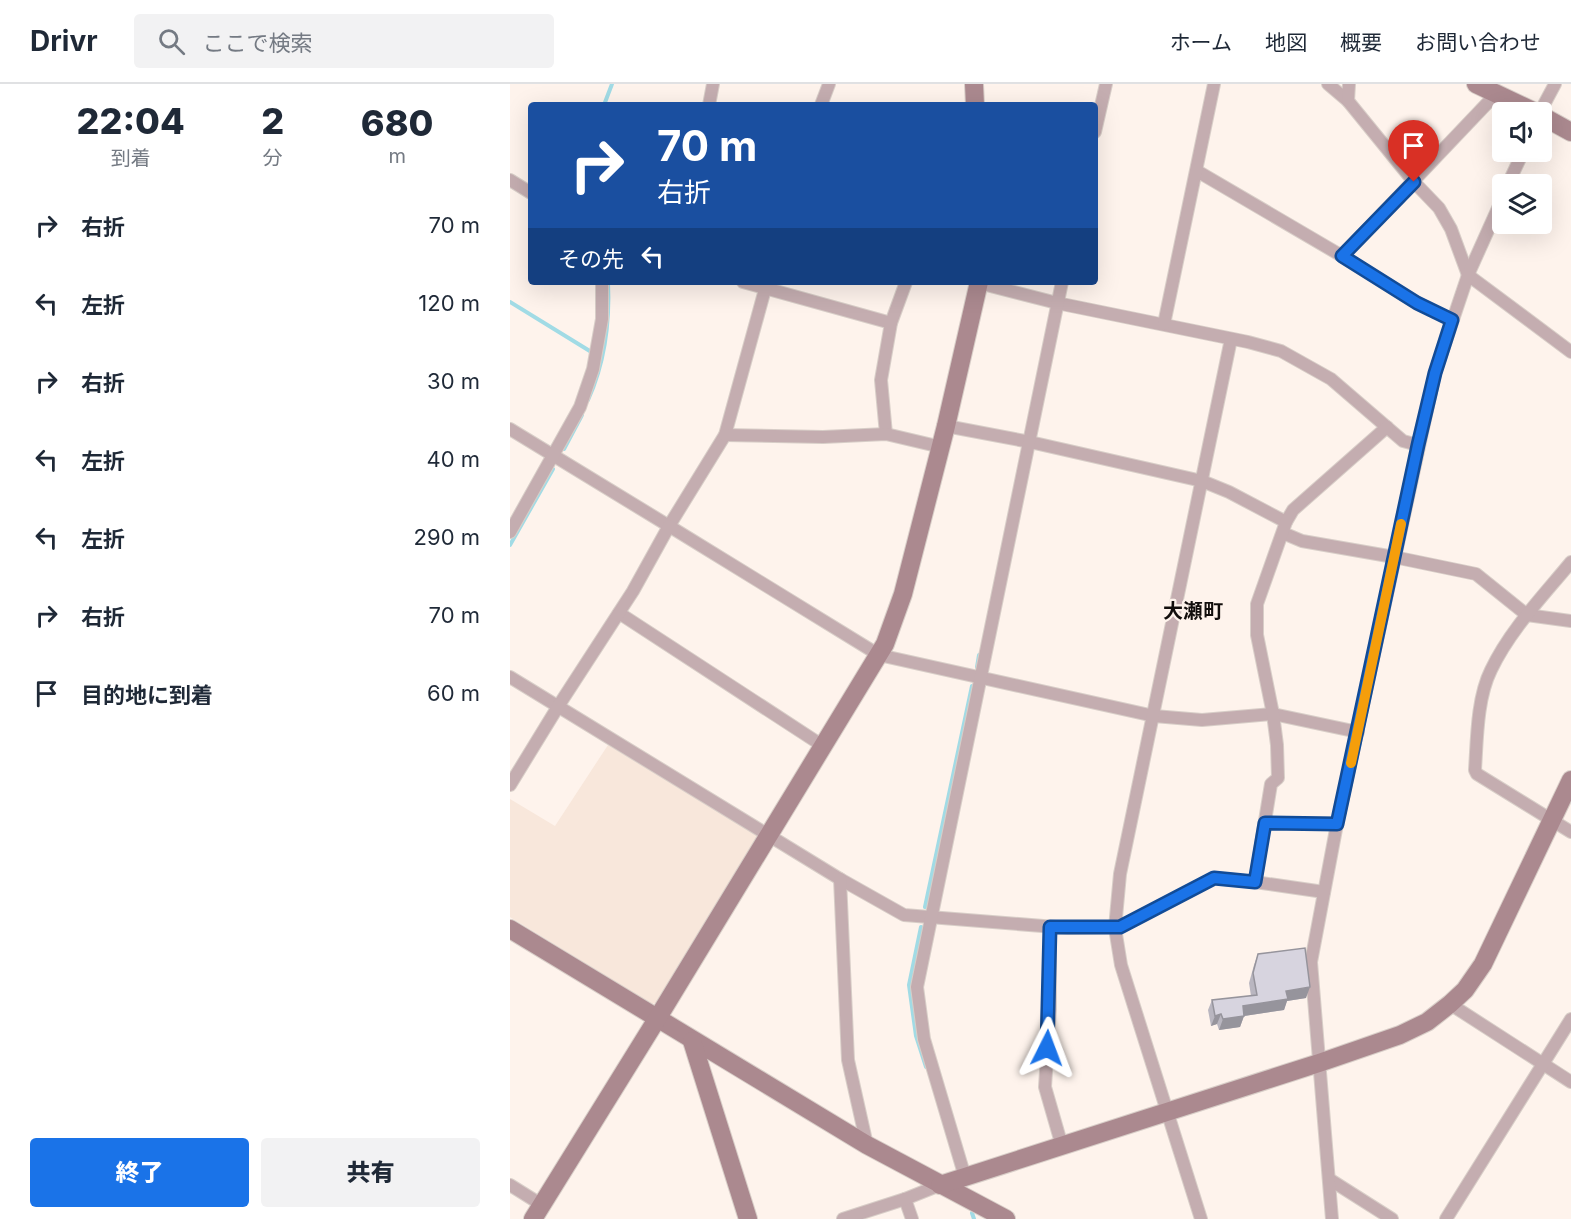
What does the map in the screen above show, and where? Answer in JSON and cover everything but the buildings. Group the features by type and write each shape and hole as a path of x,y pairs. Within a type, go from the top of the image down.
{"street":[{"path":"710,102 713,84"},
{"path":"822,102 829,84"},
{"path":"974,84 975,102"},
{"path":"1098,119 1106,84"},
{"path":"1164,324 1214,84"},
{"path":"1328,84 1348,101 1448,221 1468,275 1571,352"},
{"path":"1348,101 1349,84"},
{"path":"1476,84 1513,102"},
{"path":"1547,102 1555,84"},
{"path":"1342,256 1496,94"},
{"path":"1552,121 1571,132"},
{"path":"1197,171 1417,303 1452,320"},
{"path":"510,180 528,191"},
{"path":"1332,1219 1311,962 1337,824 1435,373 1468,275 1492,222"},
{"path":"510,532 580,407 594,369 602,319 602,285"},
{"path":"510,785 619,613 725,435 766,285 891,323"},
{"path":"886,434 881,380 891,323 905,285"},
{"path":"510,1185 538,1212 885,644 903,594 941,447 977,285"},
{"path":"989,285 1057,303 1164,324 1281,351 1331,379 1404,441 1418,445"},
{"path":"966,1177 924,1039 917,987 1061,285"},
{"path":"1201,1219 1121,965 1115,928 1120,874 1231,339"},
{"path":"946,426 1030,442 1202,481 1229,492 1302,541 1476,574 1527,615 1571,621"},
{"path":"1255,882 1271,784 1278,778 1273,714 1257,636 1257,604 1284,528 1293,510 1386,427"},
{"path":"510,429 879,655 1154,716 1202,720 1273,714 1358,732"},
{"path":"725,435 823,437 886,434 941,447"},
{"path":"1571,562 1527,615 1490,671 1485,685 1477,729 1475,770 1477,774 1571,832"},
{"path":"619,613 823,746"},
{"path":"510,677 840,879 904,915 1050,927 1115,928 1214,878 1324,892"},
{"path":"843,1219 940,1185 1319,1063 1400,1035 1427,1022 1465,990 1484,964 1571,780"},
{"path":"1265,823 1337,824"},
{"path":"840,879 848,1060 867,1145"},
{"path":"1050,927 1050,1010 1045,1087 1062,1146"},
{"path":"510,929 692,1041 867,1145 940,1185 980,1212 1006,1219"},
{"path":"1450,1004 1571,1082"},
{"path":"1446,1219 1571,1019"},
{"path":"692,1041 748,1219"},
{"path":"1329,1179 1392,1219"},
{"path":"905,1199 912,1219"}],"shaded area":[{"path":"608,745 758,835 759,840 659,1002 652,1004 510,917 510,799 555,826"}],"waterway":[{"path":"605,102 612,84"},
{"path":"588,400 599,371 605,342 608,285"},
{"path":"510,302 593,353"},
{"path":"564,449 582,415"},
{"path":"510,545 553,469"},
{"path":"977,667 979,655"},
{"path":"925,907 972,686"},
{"path":"921,927 909,985 916,1036 926,1067"},
{"path":"972,1213 974,1219"}],"slow traffic":[{"path":"1351,763 1401,524"}],"district":[{"name":"大瀬町","path":"1193,611"}],"route":[{"path":"1047,1048 1050,1010 1050,927 1120,927 1214,878 1255,882 1265,823 1337,824 1418,445 1435,373 1452,320 1417,303 1342,256 1414,182"}]}
